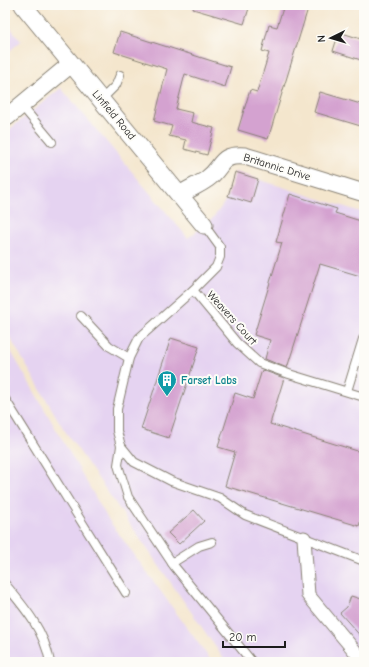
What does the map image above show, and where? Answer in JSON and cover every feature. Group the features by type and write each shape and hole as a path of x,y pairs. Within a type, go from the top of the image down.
{"street":[{"name":"Linfield Road","path":"23,5 71,64 102,99 204,225"},
{"path":"6,117 71,64"},
{"name":"Britannic Drive","path":"180,195 210,178 224,159 234,155 245,156 364,193"},
{"path":"304,538 308,595 364,662"}],"lane":[{"path":"102,99 116,85 120,75"},
{"path":"21,105 52,142"},
{"path":"204,225 220,247 220,257 216,267 140,338 129,358 117,409 117,431 121,446 118,465 128,497 172,563 252,662"},
{"name":"Weavers Court","path":"193,290 237,343 259,363 289,374 364,397"},
{"path":"81,316 109,346 129,358"},
{"path":"347,391 363,339"},
{"path":"5,399 126,593"},
{"path":"121,446 134,462 171,481 220,498 245,515 364,559"},
{"path":"172,563 199,546 212,542"},
{"path":"5,584 24,606 38,627 48,651 50,662"}],"shaded area":[{"path":"5,21 21,41 5,55"},
{"path":"61,88 188,238 212,219 222,206 228,196 235,172 364,213 364,662 226,662 63,428 5,329 5,133"},
{"path":"5,341 108,519 212,662 5,662"}],"building":[{"path":"194,5 250,5 244,24 193,9"},
{"path":"284,5 309,5 268,139 238,130 250,90 257,92 269,53 262,51 269,25 277,27"},
{"path":"120,32 231,67 225,87 185,74 176,109 193,113 191,122 214,128 207,155 184,149 186,140 169,136 172,126 154,121 167,69 114,52"},
{"path":"339,32 364,40 364,61 333,51"},
{"path":"320,92 364,105 364,127 314,112"},
{"path":"235,172 258,179 251,203 228,196"},
{"path":"290,194 337,209 335,213 364,222 364,277 320,264 287,368 265,359 270,340 254,335 282,243 276,242"},
{"name":"Farset Labs","path":"171,338 199,347 169,438 141,429"},
{"path":"262,370 284,378 270,424 364,453 364,509 359,526 225,486 235,452 218,447 235,393 253,399"},
{"path":"194,510 204,521 179,544 168,533"},
{"path":"351,596 364,600 364,640 340,613 347,607"}],"place":[{"name":"Farset Labs","path":"167,397"}]}
